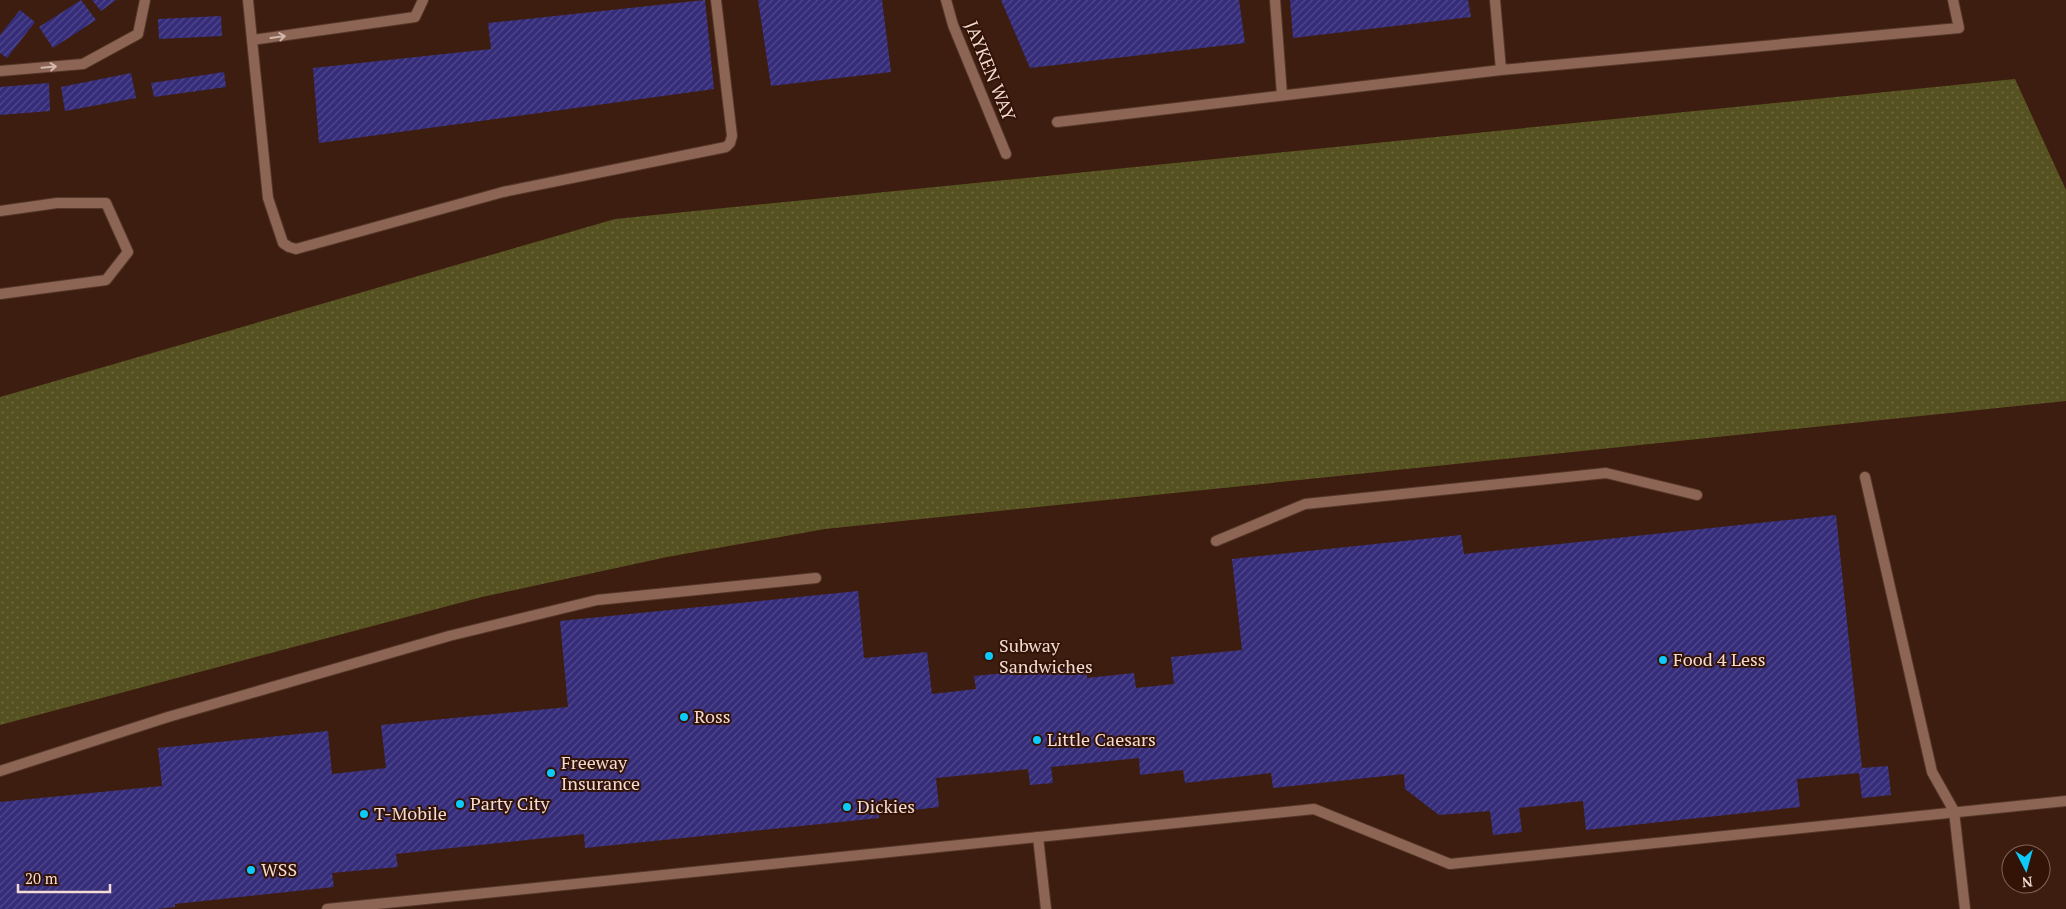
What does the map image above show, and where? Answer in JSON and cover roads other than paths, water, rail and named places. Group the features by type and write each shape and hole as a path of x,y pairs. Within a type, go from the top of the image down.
{"street":[{"path":"0,71 84,64 138,34 144,0"},
{"path":"248,0 268,198 283,244 289,248 296,249 504,192 726,146 730,143 732,136 716,0"},
{"path":"252,40 415,17 424,0"},
{"name":"JAYKEN WAY","path":"946,0 953,25 1006,154"},
{"path":"1275,0 1282,95"},
{"path":"1494,0 1501,70"},
{"path":"1057,122 1501,70 1959,28 1953,0"},
{"path":"0,212 57,204 106,204 128,252 106,280 0,294"},
{"path":"1216,541 1305,504 1606,473 1697,494"},
{"path":"1865,477 1932,772 1954,811 1965,909"},
{"path":"0,771 168,717 412,647 597,600 816,578"},
{"path":"326,909 1314,808 1450,864 2066,800"},
{"path":"1038,836 1046,909"}],"place":[{"name":"Subway Sandwiches","path":"989,656"},
{"name":"Food 4 Less","path":"1663,660"},
{"name":"Ross","path":"684,717"},
{"name":"Little Caesars","path":"1037,740"},
{"name":"Freeway Insurance","path":"551,773"},
{"name":"Party City","path":"460,804"},
{"name":"Dickies","path":"847,807"},
{"name":"T-Mobile","path":"364,814"},
{"name":"WSS","path":"251,870"}]}
